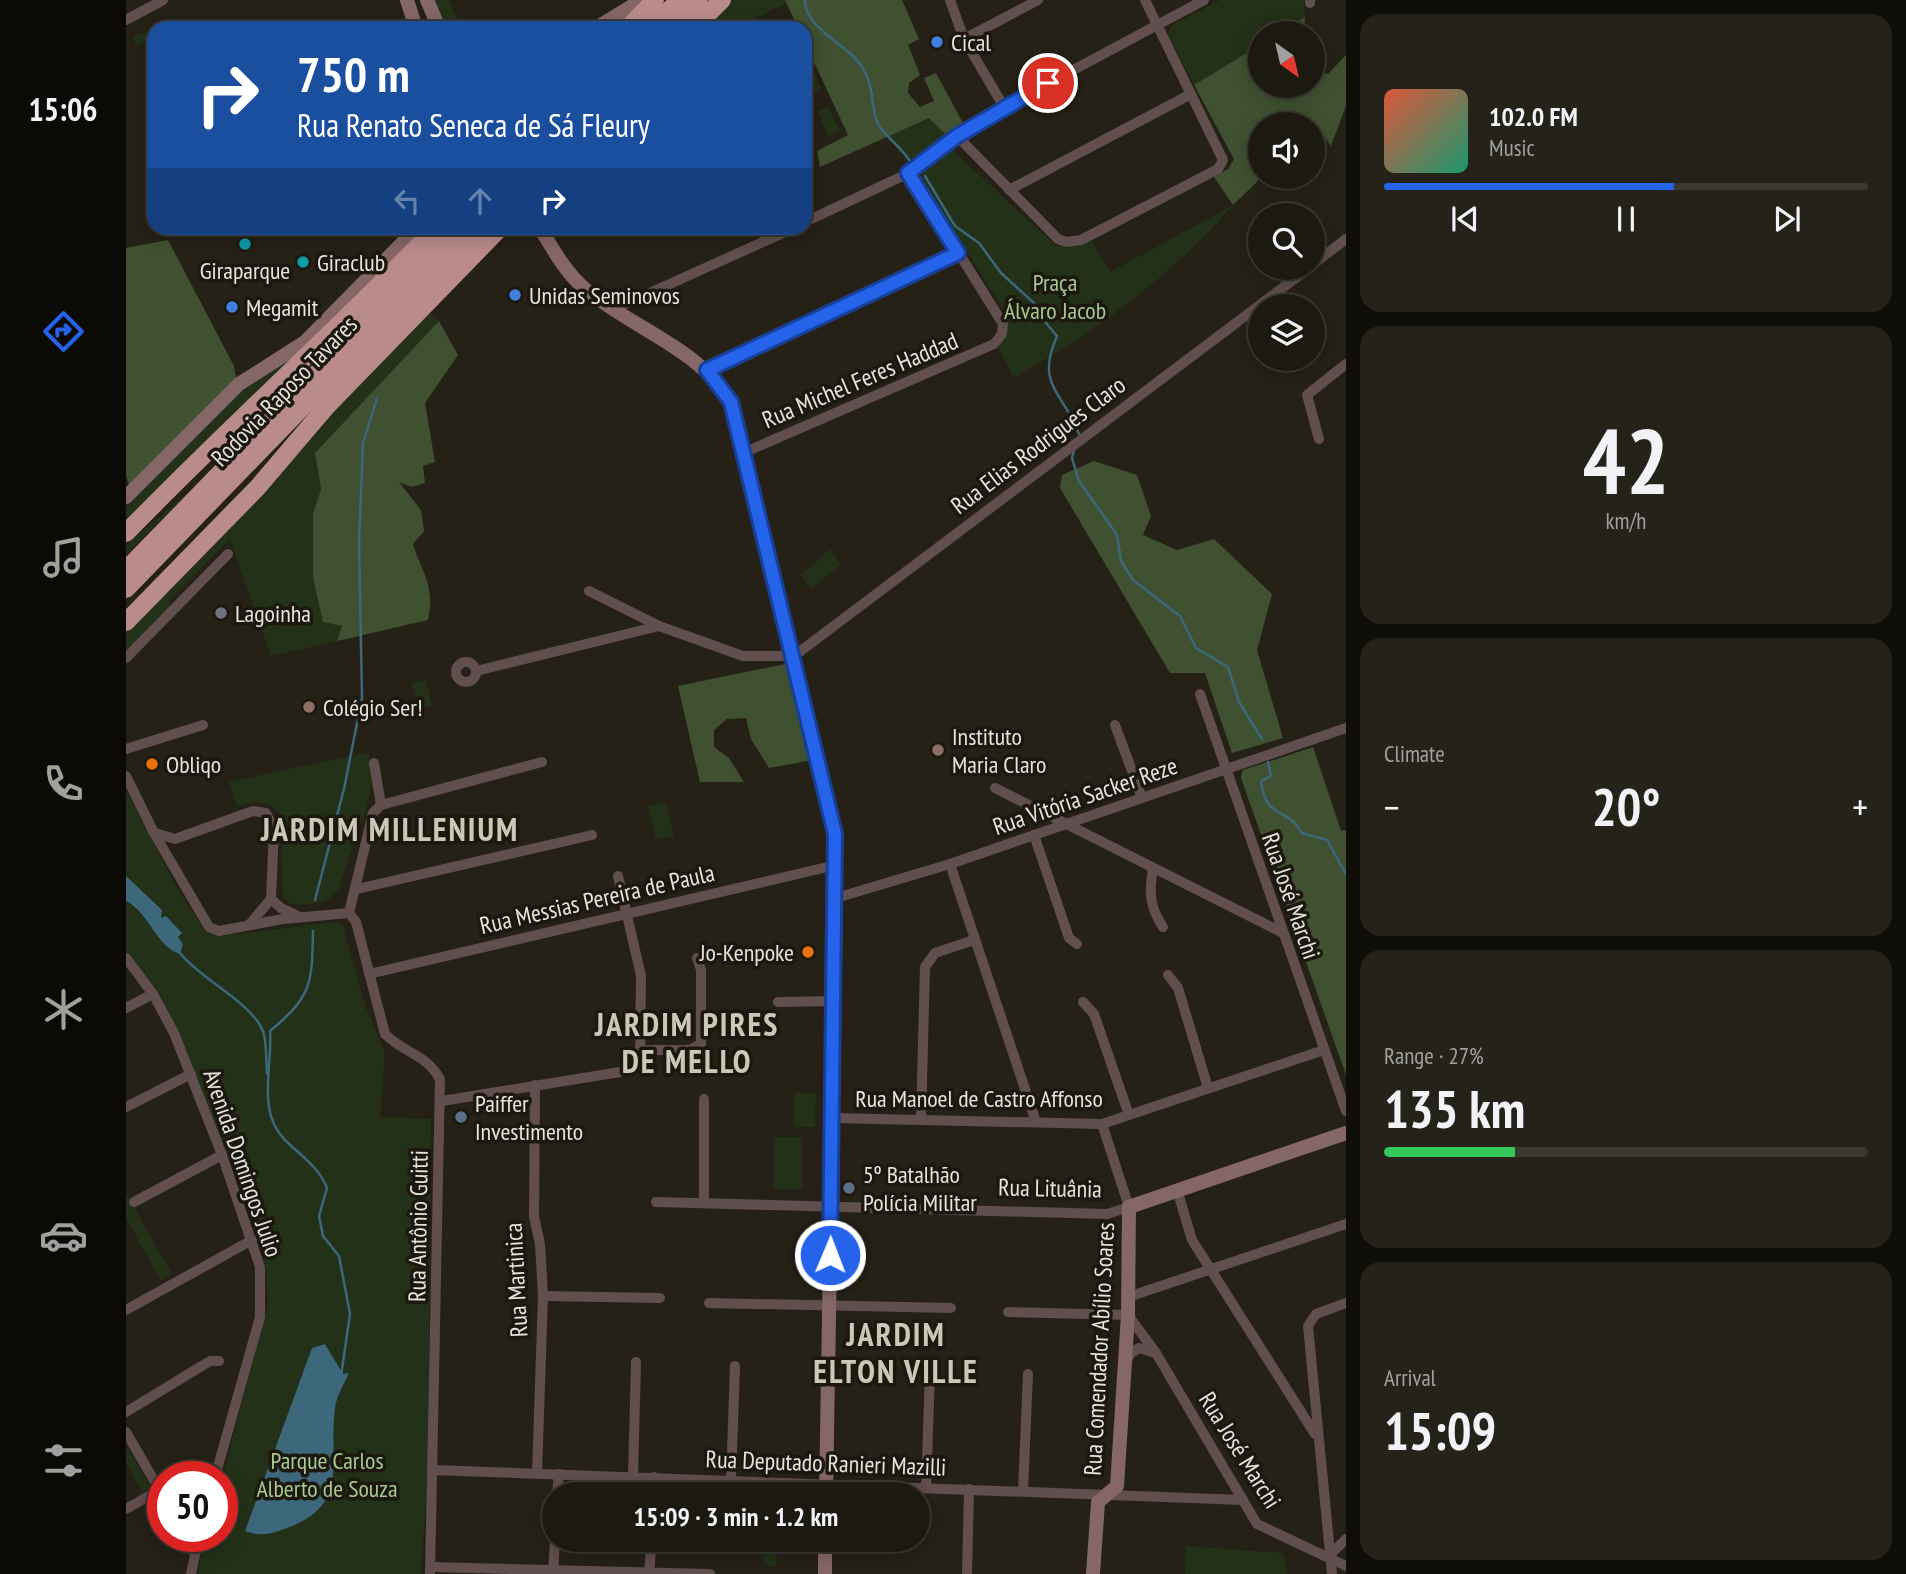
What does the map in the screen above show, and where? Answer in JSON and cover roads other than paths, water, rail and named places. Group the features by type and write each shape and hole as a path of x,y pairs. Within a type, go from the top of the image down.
{"highway":[{"path":"635,21 655,0"},
{"path":"658,21 678,0"},
{"path":"678,21 699,0"},
{"path":"701,21 722,0"},
{"path":"126,533 215,444 350,317 429,235"},
{"name":"Rodovia Raposo Tavares","path":"126,570 451,235"},
{"name":"Rodovia Raposo Tavares","path":"126,589 469,235"},
{"path":"126,622 241,505 327,406 493,235"},
{"path":"126,613 346,362"}],"main road":[{"path":"407,0 414,21"},
{"path":"421,0 427,21"},
{"path":"427,0 436,21"},
{"path":"608,21 642,0"},
{"path":"126,497 239,384 305,342 410,235"},
{"path":"545,235 573,278 612,310 707,370 731,402 835,834 835,1001 826,1482"},
{"name":"Rua Lituânia","path":"1129,1207 1178,1193 1346,1133"},
{"name":"Rua Comendador Abílio Soares","path":"1093,1574 1098,1502 1117,1486 1128,1315 1129,1207"},
{"path":"825,1552 825,1574"}],"street":[{"path":"126,20 163,0"},
{"path":"950,0 964,39 1004,107"},
{"path":"957,136 1058,239 1066,242 1081,240 1218,169 1223,160 1145,0"},
{"path":"812,219 908,173 957,136 1004,107 1204,0"},
{"path":"964,39 1033,1"},
{"path":"1009,190 1191,94"},
{"path":"707,370 958,253 908,173"},
{"path":"612,310 778,235"},
{"name":"Rua Elias Rodrigues Claro","path":"1325,255 1346,239"},
{"name":"Rua Michel Feres Haddad","path":"743,453 994,344 1002,334 1003,324 958,253"},
{"name":"Rua Elias Rodrigues Claro","path":"794,656 1291,280"},
{"path":"628,320 632,301"},
{"path":"1319,439 1307,395 1346,364"},
{"path":"126,658 228,554"},
{"path":"589,591 659,626 743,656 794,656"},
{"path":"476,671 659,626"},
{"name":"Rua José Marchi","path":"1200,694 1281,932 1346,1111"},
{"path":"126,749 203,725"},
{"path":"1115,725 1142,798"},
{"name":"Rua Vitória Sacker Reze","path":"836,898 950,864 1346,728"},
{"path":"374,762 381,805"},
{"path":"126,776 154,833 209,927 219,931 302,917 349,913 357,889 373,813 381,805 542,762"},
{"path":"995,788 1281,932"},
{"path":"154,833 168,839 178,839 253,811 266,813 274,828 271,899 249,925"},
{"path":"357,889 592,835"},
{"path":"1034,835 1069,938 1077,944"},
{"path":"169,859 171,847 178,839"},
{"path":"950,864 1036,1122"},
{"name":"Rua Messias Pereira de Paula","path":"369,975 836,865"},
{"path":"1153,868 1149,889 1151,909 1163,928"},
{"path":"442,1101 621,1072 635,1068 640,1062 641,975 618,876"},
{"path":"271,899 281,908 302,917"},
{"name":"Rua Antônio Guitti","path":"349,913 356,922 385,1034 396,1045 432,1064 440,1079 442,1101 435,1470 430,1570"},
{"path":"921,1119 925,967 935,953 974,940"},
{"name":"Avenida Domingos Julio","path":"126,958 153,994 191,1074 260,1267 260,1317 220,1461"},
{"path":"642,1050 690,1050 701,1044 701,970 697,958"},
{"path":"1168,975 1178,988 1208,1088"},
{"path":"126,1008 153,994"},
{"path":"778,1002 835,1001"},
{"path":"1083,1002 1094,1014 1129,1115"},
{"name":"Rua Manoel de Castro Affonso","path":"833,1118 1102,1124 1324,1050"},
{"path":"126,1107 191,1074"},
{"name":"Rua Martinica","path":"535,1085 534,1217 540,1244 543,1296 537,1473"},
{"path":"704,1098 704,1203"},
{"name":"Rua Comendador Abílio Soares","path":"1102,1124 1129,1207"},
{"path":"134,1202 222,1155"},
{"path":"1178,1193 1192,1240 1317,1437"},
{"name":"Rua Lituânia","path":"656,1202 1107,1214 1129,1207"},
{"path":"1128,1297 1346,1224"},
{"path":"126,1310 252,1240"},
{"path":"543,1296 660,1298"},
{"path":"709,1303 829,1303 951,1308"},
{"path":"1332,1574 1317,1437 1310,1318 1346,1303"},
{"path":"1008,1312 1128,1315"},
{"name":"Rua José Marchi","path":"1128,1315 1156,1353 1257,1524 1346,1566"},
{"path":"1125,1361 1139,1348 1156,1353"},
{"path":"126,1412 210,1362 219,1361"},
{"path":"633,1477 636,1362"},
{"path":"731,1480 735,1366"},
{"path":"926,1482 930,1373"},
{"path":"1023,1492 1028,1374"},
{"path":"1300,1410 1309,1410 1315,1404"},
{"path":"126,1432 147,1469"},
{"name":"Rua Deputado Ranieri Mazilli","path":"435,1470 752,1482"},
{"path":"558,1482 559,1474"},
{"path":"654,1477 654,1482"},
{"path":"1217,1499 1232,1491 1230,1477"},
{"name":"Rua Deputado Ranieri Mazilli","path":"930,1488 1243,1500"},
{"path":"967,1574 970,1489"},
{"path":"126,1509 147,1499"},
{"path":"1330,1557 1346,1539"},
{"path":"191,1571 196,1552"},
{"path":"553,1572 554,1552"},
{"path":"649,1573 651,1552"},
{"path":"430,1570 710,1574"}],"water":[{"path":"126,876 162,910 161,918 166,916 182,933 178,937 183,944 180,954 165,945 141,913 126,901"},
{"path":"325,1344 343,1374 349,1373 336,1404 334,1464 328,1494 321,1507 287,1528 266,1534 245,1531 312,1348"}],"waterway":[{"path":"805,0 810,17 862,67 870,86 876,120 912,164"},
{"path":"925,176 955,226 979,243 1001,273 1035,304 1040,316 1057,336 1051,353 1050,378 1079,434"},
{"path":"315,900 344,789 362,698 359,542 363,443 377,398"},
{"path":"1074,450 1072,458 1079,481 1117,535 1121,561 1133,580 1180,616 1196,648 1228,667 1239,702 1262,739"},
{"path":"1268,762 1271,776 1261,781 1267,802 1296,824 1302,833 1327,840 1346,874"},
{"path":"313,931 312,964 307,988 294,1008 270,1031 268,1102 276,1128 314,1167 327,1188 319,1216 323,1236 339,1256 350,1314 341,1376"},
{"path":"180,953 257,1020 266,1046 267,1074"}],"place":[{"name":"Cical","path":"937,42"},
{"name":"Giraparque","path":"245,244"},
{"name":"Giraclub","path":"303,262"},
{"name":"Unidas Seminovos","path":"515,295"},
{"name":"Megamit","path":"232,307"},
{"name":"Lagoinha","path":"221,613"},
{"name":"Colégio Ser!","path":"309,707"},
{"name":"Instituto Maria Claro","path":"938,750"},
{"name":"Obliqo","path":"152,764"},
{"name":"Jo-Kenpoke","path":"808,952"},
{"name":"Paiffer Investimento","path":"461,1117"},
{"name":"5º Batalhão Polícia Militar","path":"849,1188"}],"district":[{"name":"JARDIM MILLENIUM","path":"390,829"},
{"name":"JARDIM PIRES DE MELLO","path":"687,1042"},
{"name":"JARDIM ELTON VILLE","path":"896,1352"}],"park label":[{"name":"Praça Álvaro Jacob","path":"1055,296"},
{"name":"Parque Carlos Alberto de Souza","path":"327,1474"}]}
